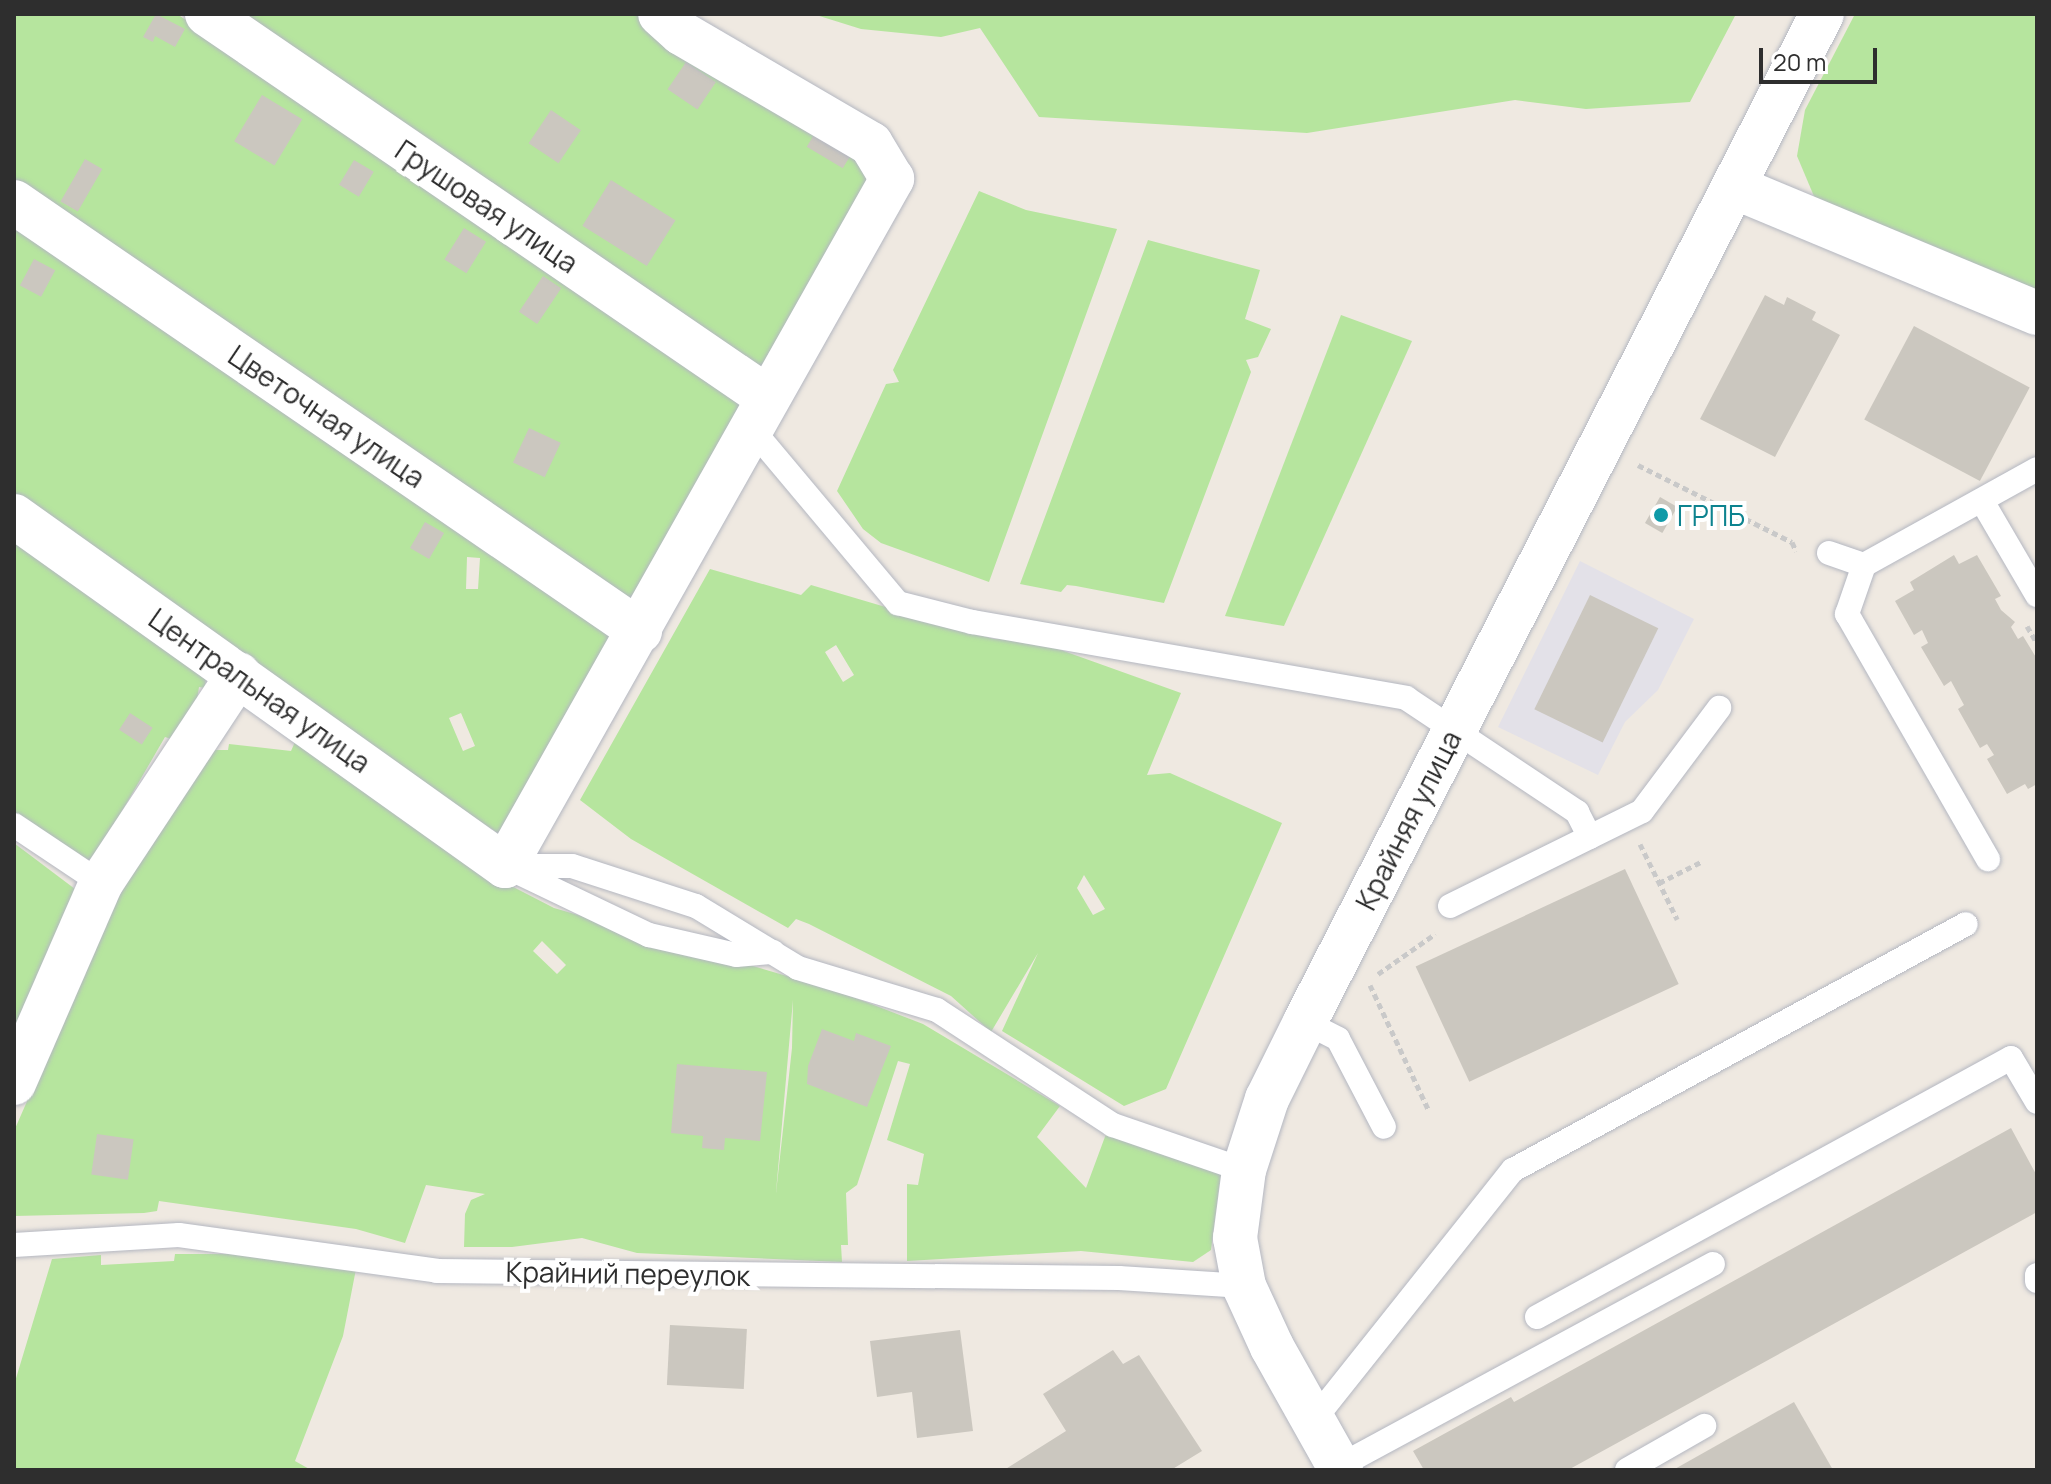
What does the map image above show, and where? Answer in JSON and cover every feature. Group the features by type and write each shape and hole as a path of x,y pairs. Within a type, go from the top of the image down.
{"street":[{"name":"Грушовая улица","path":"207,14 759,412"},
{"path":"505,866 892,179 871,144 681,33 660,14"},
{"name":"Крайняя улица","path":"1338,1469 1244,1286 1235,1238 1244,1170 1267,1099 1822,14"},
{"path":"1734,187 2037,313"},
{"name":"Цветочная улица","path":"14,202 640,631"},
{"name":"Центральная улица","path":"14,516 505,866"},
{"path":"14,1083 101,883 239,674"}],"lane":[{"path":"759,412 898,603 972,622 1406,698 1456,727 1481,752 1577,812 1590,837"},
{"path":"1988,859 1847,614 1864,565 2037,469"},
{"path":"1982,501 2037,595"},
{"path":"1829,553 1864,565"},
{"path":"1450,906 1642,811 1719,708"},
{"path":"14,825 101,883"},
{"path":"505,866 649,935 736,955 773,952"},
{"path":"505,866 572,866 696,906 798,968 937,1010 1113,1125 1244,1170"},
{"path":"1313,1421 1513,1170 1966,924"},
{"path":"1305,1022 1338,1039 1384,1127"},
{"path":"1537,1317 2011,1058 2037,1102"},
{"name":"Крайний переулок","path":"14,1245 179,1235 437,1271 1119,1278 1244,1286"},
{"path":"1338,1469 1713,1264"},
{"path":"1627,1470 1704,1426"}],"path":[{"path":"1638,839 1677,919"},
{"path":"1659,883 1703,861"},
{"path":"1368,981 1429,1111"}],"shaded area":[{"path":"1580,561 1694,619 1658,690 1625,722 1598,775 1498,727"}],"green space":[{"path":"14,14 177,14 747,401 632,608 14,189"},
{"path":"225,14 643,14 866,157 874,182 763,379"},
{"path":"813,14 1736,14 1690,102 1586,109 1515,100 1307,133 1039,117 980,28 941,37 861,29"},
{"path":"1855,14 2037,14 2037,290 1816,201 1797,156 1805,110"},
{"path":"979,191 1026,210 1117,229 989,582 881,543 863,529 837,491 886,384 899,382 893,370"},
{"path":"14,222 617,635 499,834 14,506","holes":["467,557 480,558 478,589 466,589","461,713 475,746 463,751 449,718"]},
{"path":"1148,240 1260,270 1245,319 1271,329 1258,357 1246,360 1251,372 1164,603 1076,586 1067,585 1061,592 1020,584"},
{"path":"1341,315 1412,341 1284,626 1225,616"},
{"path":"14,541 206,675 205,688 199,687 197,700 171,739 165,737 96,856 88,860 14,812"},
{"path":"710,569 801,595 811,585 994,639 1033,640 1181,693 1147,775 1170,773 1282,823 1166,1089 1124,1106 1002,1031 1038,953 991,1032 951,996 809,924 796,919 788,928 631,839 580,800","holes":["836,645 854,675 843,682 825,652","1084,875 1105,909 1093,915 1077,888"]},
{"path":"295,742 486,873 554,908 835,990 923,1024 1060,1106 1037,1137 1086,1188 1106,1134 1221,1173 1211,1250 1193,1262 1081,1251 907,1261 907,1184 918,1185 924,1154 887,1140 910,1064 898,1061 857,1185 846,1193 848,1245 841,1245 842,1262 637,1253 582,1238 512,1247 464,1247 465,1214 471,1200 485,1194 426,1185 405,1243 356,1229 159,1201 157,1211 144,1213 14,1216 14,1131 107,919 185,777 204,750 228,750 229,744 291,751","holes":["542,941 566,965 557,974 533,951","793,1000 792,1048 776,1193 776,1192"]},
{"path":"14,843 75,889 14,1036"},
{"path":"175,1254 265,1254 356,1269 343,1336 295,1461 311,1470 14,1470 14,1385 52,1259 101,1255 101,1265 174,1261"}],"building":[{"path":"156,14 185,29 175,47 155,36 153,42 143,37"},
{"path":"686,62 716,82 697,109 668,89"},
{"path":"262,95 302,119 274,165 234,141"},
{"path":"551,110 581,130 558,163 529,143"},
{"path":"815,133 851,155 843,168 807,147"},
{"path":"85,159 102,169 78,211 60,201"},
{"path":"354,160 374,172 359,197 339,185"},
{"path":"611,180 675,220 647,266 582,226"},
{"path":"464,228 486,242 466,273 444,259"},
{"path":"34,259 55,270 41,297 20,285"},
{"path":"543,276 561,288 537,324 519,312"},
{"path":"1765,295 1784,305 1787,297 1816,312 1812,320 1840,335 1775,457 1700,419"},
{"path":"1914,326 2030,388 1980,481 1864,420"},
{"path":"529,428 561,443 545,477 513,462"},
{"name":"ГРПБ","path":"1660,497 1677,507 1662,533 1645,523"},
{"path":"425,522 444,533 429,559 410,548"},
{"path":"1954,555 1959,564 1977,555 2001,596 1995,599 2001,610 2015,622 2011,627 2018,639 2023,636 2037,659 2037,784 2028,789 2025,784 2007,794 1987,759 1994,755 1987,744 1980,748 1958,709 1964,705 1951,681 1944,686 1921,647 1928,643 1922,630 1914,635 1895,601 1914,590 1910,582"},
{"path":"1590,595 1658,628 1603,742 1534,709"},
{"path":"130,713 153,728 142,744 119,730"},
{"path":"1625,869 1679,984 1469,1082 1416,967"},
{"path":"822,1029 854,1041 856,1033 891,1046 867,1107 807,1084 808,1066"},
{"path":"677,1064 767,1072 760,1141 725,1138 724,1150 702,1148 703,1136 671,1133"},
{"path":"2011,1128 2037,1176 2037,1212 1568,1470 1424,1470 1413,1451 1511,1397 1514,1402"},
{"path":"97,1134 134,1139 128,1180 91,1175"},
{"path":"670,1325 747,1329 744,1389 667,1385"},
{"path":"960,1330 973,1431 917,1438 912,1392 877,1397 870,1341"},
{"path":"1113,1350 1123,1364 1139,1355 1202,1451 1171,1470 1004,1470 1066,1431 1043,1394"},
{"path":"1794,1402 1833,1470 1673,1470"}],"place":[{"name":"ГРПБ","path":"1661,515"}]}
